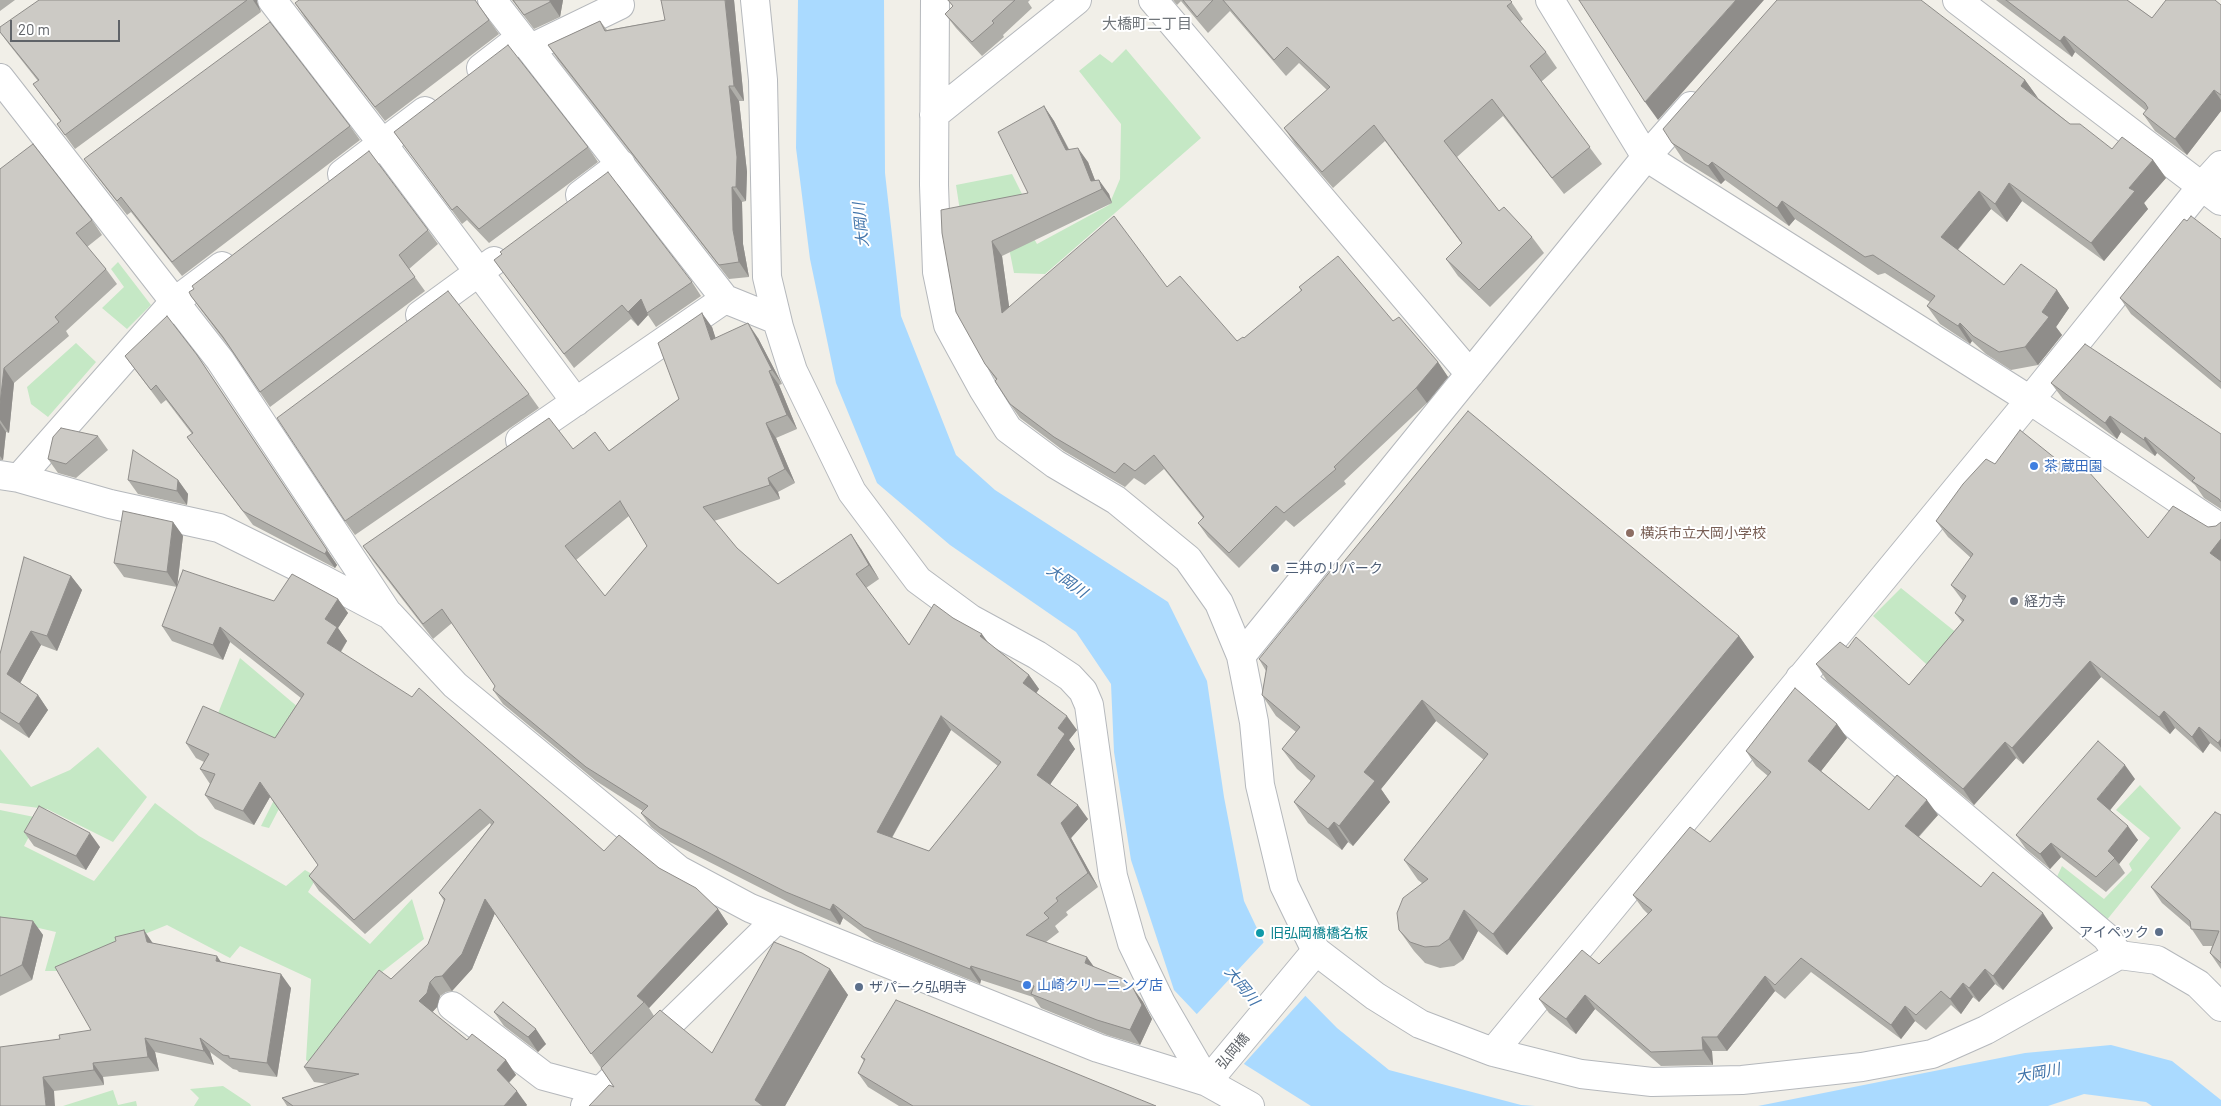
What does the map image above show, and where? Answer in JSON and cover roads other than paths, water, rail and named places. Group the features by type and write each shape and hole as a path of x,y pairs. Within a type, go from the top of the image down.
{"street":[{"path":"492,0 725,300 777,320"},
{"path":"755,0 763,80 767,277 777,320 793,371 852,492 918,580 971,619 1037,655 1070,677 1083,691 1088,705 1113,876 1132,943 1161,1003 1207,1082"},
{"path":"935,0 934,115 937,272 948,326 1008,429 1055,464 1116,500 1188,559 1219,603 1241,656 1254,722 1260,785 1284,885 1316,951 1375,996 1420,1024 1493,1052 1581,1074 1652,1082 1742,1080 1862,1067 1932,1054 1986,1030 2119,955 2157,960 2198,984 2221,1007"},
{"path":"934,115 1077,0"},
{"path":"1153,0 1470,374"},
{"path":"1550,0 1646,157 2030,400 2221,528"},
{"path":"1957,0 2211,193"},
{"path":"260,32 286,5 382,143 576,402"},
{"path":"321,190 452,90 526,43 620,5"},
{"path":"0,78 220,360 266,429 359,551 390,615 455,685 679,870 750,908 1098,1048 1207,1082 1250,1106"},
{"path":"1241,656 1646,157 1708,86"},
{"path":"72,171 96,154"},
{"path":"558,212 621,164"},
{"path":"1493,1052 2030,400 2211,193 2221,165"},
{"path":"400,330 510,248"},
{"path":"244,249 174,302 10,477 110,504 219,528 390,615"},
{"path":"504,452 725,300"},
{"path":"266,429 289,412"},
{"path":"1800,678 2106,937 2119,955"},
{"path":"452,1006 544,1076 592,1098 777,919"},
{"name":"弘岡橋","path":"1207,1082 1316,951"}],"water":[{"name":"大岡川","path":"798,0 884,0 885,173 901,316 956,455 995,490 1168,602 1207,681 1224,797 1244,901 1274,964 1337,1028 1389,1070 1521,1105 1535,1106 1311,1106 1244,1064 1174,990 1131,860 1114,752 1111,684 1076,632 950,545 877,483 836,383 810,259 796,148"},
{"name":"大岡川","path":"2111,1045 2172,1061 2221,1100 2221,1106 2152,1106 2146,1102 2084,1094 2048,1106 1758,1106 2025,1053"}],"place":[{"name":"茶 蔵田園","path":"2034,466"},
{"name":"横浜市立大岡小学校","path":"1630,533"},
{"name":"三井のリパーク","path":"1275,568"},
{"name":"経力寺","path":"2014,601"},
{"name":"アイペック","path":"2159,932"},
{"name":"旧弘岡橋橋名板","path":"1260,933"},
{"name":"山崎クリーニング店","path":"1027,985"},
{"name":"ザパーク弘明寺","path":"859,987"}],"district":[{"name":"大橋町二丁目","path":"1147,24"}]}
